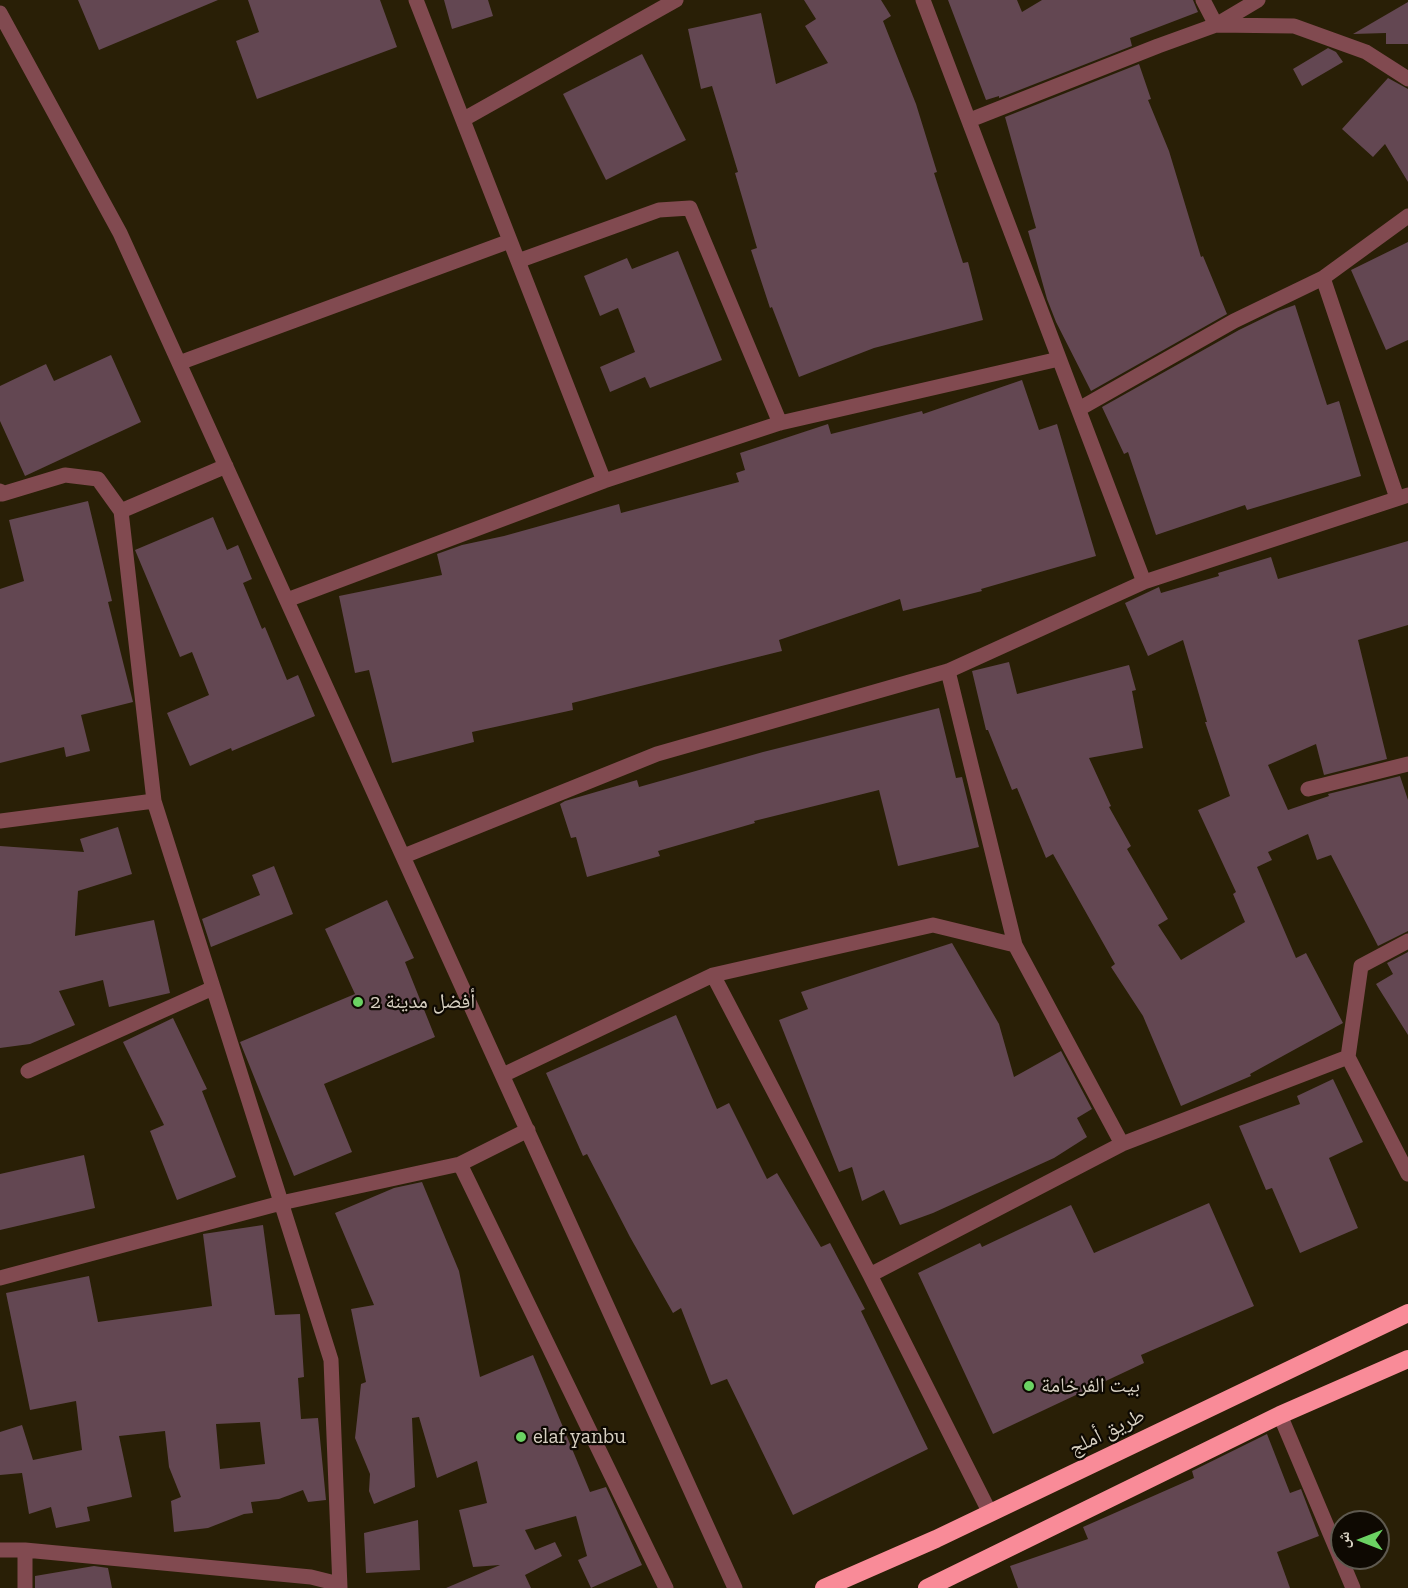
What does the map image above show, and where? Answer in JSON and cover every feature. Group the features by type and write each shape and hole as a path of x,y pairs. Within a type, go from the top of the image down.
{"highway":[{"name":"طريق أملج","path":"824,1588 990,1513 1408,1313"},
{"path":"927,1588 1280,1415 1408,1359"}],"street":[{"path":"416,0 604,481"},
{"path":"464,119 676,0"},
{"path":"923,0 1144,582"},
{"path":"1203,0 1216,25"},
{"path":"969,120 1216,25 1258,0"},
{"path":"0,13 120,233 735,1588"},
{"path":"1216,25 1294,26 1366,52 1408,79"},
{"path":"518,261 659,210 690,208 780,423"},
{"path":"1079,409 1234,321 1323,278 1408,216"},
{"path":"179,363 510,241"},
{"path":"404,856 657,753 948,671 1144,582 1403,496 1323,278"},
{"path":"287,600 604,481 780,423 1059,359"},
{"path":"121,511 226,466"},
{"path":"0,1550 25,1550 311,1577 340,1586 331,1360 154,801 121,511 98,479 65,475 1,493"},
{"path":"948,671 1015,945 1122,1144"},
{"path":"1308,789 1408,764"},
{"path":"0,821 154,801"},
{"path":"503,1075 713,975 933,925 1015,945"},
{"path":"1408,941 1361,966 1348,1057 1408,1174"},
{"path":"713,975 870,1275 990,1513"},
{"path":"28,1071 213,988"},
{"path":"870,1275 1122,1144 1348,1057"},
{"path":"0,1278 281,1203 460,1164 528,1130"},
{"path":"460,1164 666,1588"},
{"path":"1280,1415 1353,1588"},
{"path":"25,1550 25,1588"}],"building":[{"path":"78,0 218,0 99,50"},
{"path":"248,0 380,0 397,47 257,99 236,41 259,32"},
{"path":"444,0 488,0 493,16 452,29"},
{"path":"804,0 881,0 891,16 883,21 916,104 937,172 934,173 963,263 968,262 983,320 874,348 799,377 772,307 770,308 751,250 757,248 735,173 738,172 712,86 701,89 688,29 761,13 776,84 828,63 805,26 816,19"},
{"path":"948,0 1017,0 1022,12 1042,0 1193,0 1198,12 1130,38 1132,46 999,98 999,96 986,100"},
{"path":"1408,2 1408,44 1386,44 1386,33 1353,34"},
{"path":"1328,48 1336,52 1343,62 1302,86 1293,69"},
{"path":"642,54 686,140 606,180 563,94"},
{"path":"1139,64 1151,99 1148,100 1169,151 1201,257 1203,256 1227,314 1091,391 1056,322 1047,299 1028,231 1036,228 1005,117"},
{"path":"1388,78 1408,89 1408,182 1385,144 1373,157 1342,129"},
{"path":"1408,242 1408,340 1386,350 1351,270"},
{"path":"678,251 722,360 650,388 645,377 610,392 600,367 635,352 618,308 600,316 584,276 627,258 632,269"},
{"path":"1295,305 1327,405 1339,401 1361,476 1247,510 1245,505 1156,535 1128,452 1124,454 1102,407 1239,330"},
{"path":"111,355 141,422 25,476 0,421 0,386 46,364 54,381"},
{"path":"1022,380 1039,430 1057,424 1096,556 981,589 982,591 903,611 900,599 779,640 782,651 572,703 573,710 472,732 474,742 392,763 369,670 355,673 339,596 442,575 437,554 462,545 504,536 619,504 621,513 739,482 736,473 745,470 740,453 828,424 831,434 922,411 923,414"},
{"path":"88,501 112,601 108,602 133,702 81,715 90,751 66,757 64,747 0,763 0,589 24,581 9,520"},
{"path":"213,517 227,550 238,545 252,579 243,583 262,629 265,627 287,680 298,675 315,716 190,766 167,713 209,695 192,652 180,657 135,550"},
{"path":"1408,541 1408,625 1358,640 1387,759 1324,775 1316,744 1268,765 1288,810 1329,796 1328,794 1400,776 1408,800 1408,931 1378,946 1331,855 1317,860 1308,834 1268,852 1272,860 1257,867 1296,958 1306,953 1343,1023 1250,1074 1251,1076 1181,1106 1143,1016 1111,967 1115,964 1053,854 1046,858 1017,788 1012,790 988,730 986,730 972,671 1009,662 1017,694 1129,665 1136,690 1132,691 1143,748 1089,758 1111,806 1109,807 1131,846 1127,849 1168,919 1158,925 1181,960 1245,922 1233,894 1236,892 1198,810 1230,796 1205,722 1207,722 1183,640 1148,656 1125,603 1159,587 1161,593 1219,576 1218,573 1271,557 1278,579"},
{"path":"939,708 956,778 962,777 979,847 898,866 879,790 754,821 755,823 658,851 660,856 587,877 576,837 571,838 560,804 637,780 639,787 763,752"},
{"path":"118,827 132,874 78,891 75,936 154,920 170,993 109,1007 103,980 59,991 75,1025 30,1044 0,1048 0,846 84,852 80,839"},
{"path":"274,866 293,914 211,947 202,919 260,895 252,875"},
{"path":"387,900 414,958 405,962 435,1037 324,1084 352,1152 294,1176 240,1042 355,994 325,929"},
{"path":"952,943 999,1024 1014,1077 1061,1051 1092,1109 1077,1118 1087,1137 1054,1158 933,1213 900,1225 884,1190 862,1201 852,1167 839,1172 779,1020 808,1009 801,992"},
{"path":"1408,952 1408,1035 1376,984 1393,974 1387,963"},
{"path":"676,1015 717,1109 729,1103 767,1179 777,1173 821,1247 830,1243 865,1309 861,1311 928,1449 793,1515 727,1379 711,1385 681,1308 673,1313 587,1154 583,1156 546,1073"},
{"path":"173,1018 207,1089 202,1091 236,1177 177,1200 150,1131 164,1125 123,1042"},
{"path":"1333,1079 1363,1142 1329,1158 1358,1228 1300,1253 1272,1188 1266,1190 1239,1126 1300,1104 1297,1096"},
{"path":"84,1155 95,1208 0,1230 0,1174"},
{"path":"422,1182 459,1271 480,1377 533,1355 590,1492 606,1487 642,1565 591,1588 578,1560 587,1556 576,1516 525,1530 535,1550 555,1542 562,1556 525,1575 531,1588 446,1588 500,1565 473,1567 459,1510 487,1503 477,1461 437,1478 419,1417 412,1418 415,1487 374,1504 369,1491 370,1474 355,1438 361,1384 366,1382 351,1309 374,1305 335,1213 394,1188"},
{"path":"1209,1203 1254,1306 1141,1355 1144,1363 993,1434 918,1273 980,1243 982,1247 1071,1205 1094,1253"},
{"path":"263,1225 275,1315 300,1314 304,1377 298,1378 301,1419 318,1418 326,1500 308,1502 303,1490 279,1499 251,1502 253,1513 244,1514 208,1528 174,1532 171,1501 181,1497 169,1467 165,1431 119,1436 132,1497 87,1507 90,1521 56,1528 51,1507 29,1514 22,1473 0,1475 0,1432 22,1425 33,1460 82,1450 76,1401 30,1410 6,1293 89,1276 98,1322 212,1306 203,1234","holes":["260,1422 265,1464 220,1469 216,1424"]},
{"path":"1267,1434 1290,1493 1301,1489 1319,1536 1277,1552 1290,1588 1018,1588 1010,1566 1088,1539 1083,1527 1194,1478 1192,1471"},
{"path":"418,1520 420,1570 366,1573 364,1533"},
{"path":"94,1566 108,1568 112,1588 35,1588 35,1576"}],"place":[{"name":"2 أفضل مدينة","path":"358,1002"},
{"name":"بيت الفرخامة","path":"1029,1386"},
{"name":"elaf yanbu","path":"521,1437"}]}
